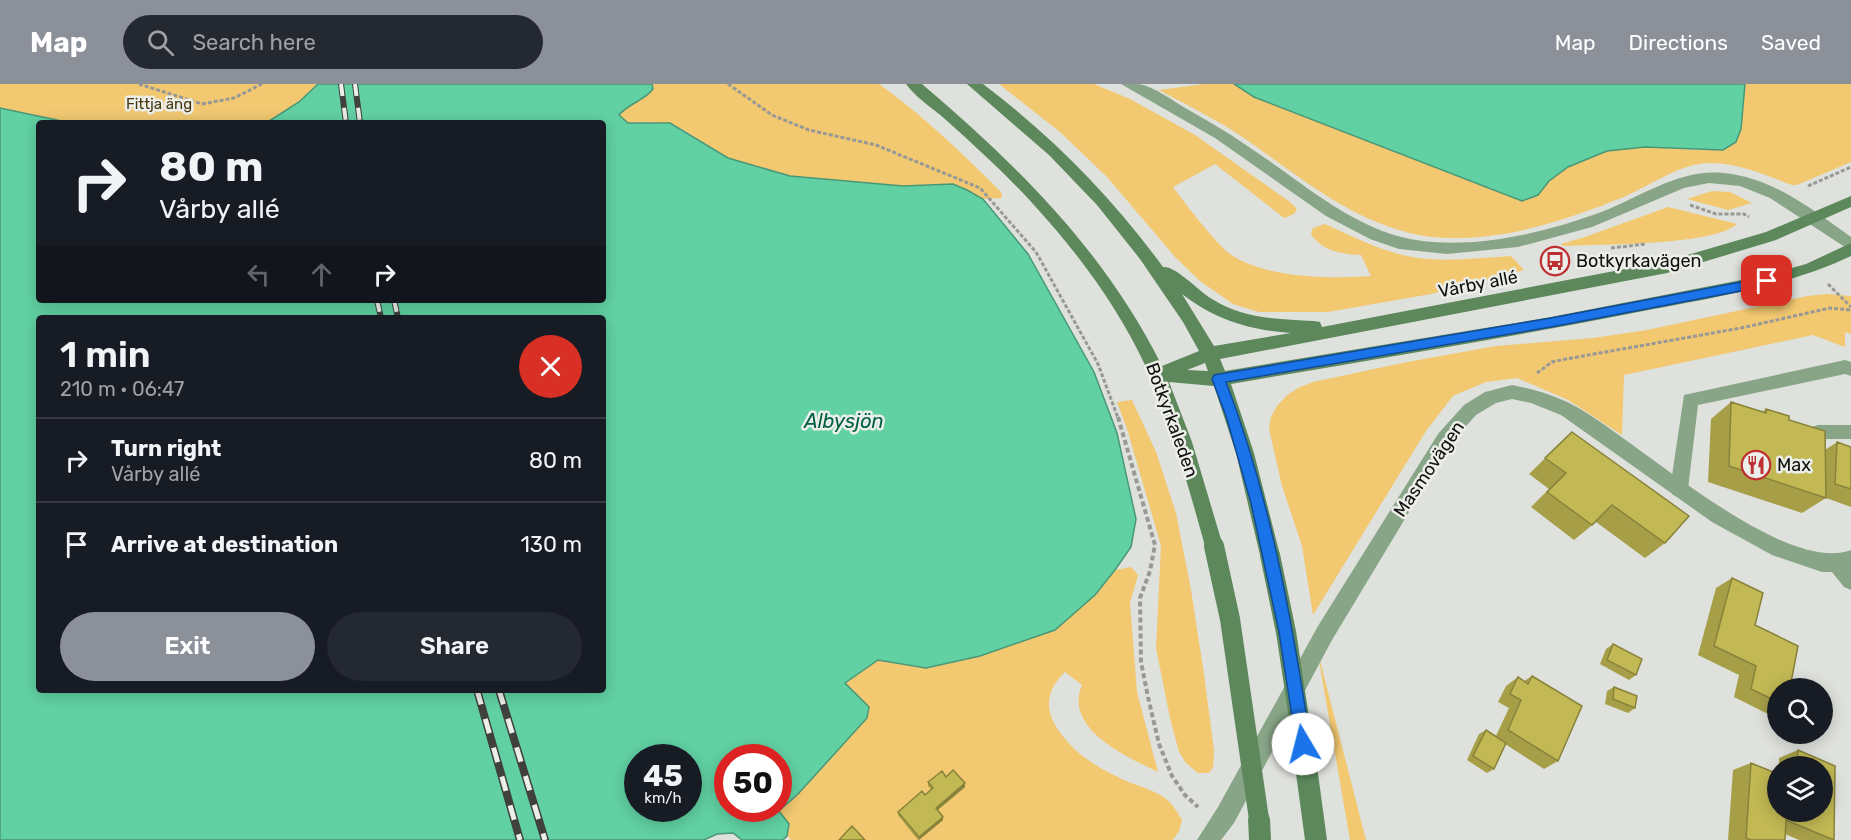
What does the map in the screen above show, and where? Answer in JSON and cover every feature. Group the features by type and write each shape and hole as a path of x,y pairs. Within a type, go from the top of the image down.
{"main road":[{"name":"Botkyrkaleden","path":"913,84 966,128 1046,205 1114,294 1157,375 1180,435 1214,546 1230,619 1259,833"},
{"path":"974,84 1021,121 1070,165 1108,206 1145,253 1179,303 1209,354 1233,416 1270,555 1286,632 1316,837"},
{"name":"Vårby allé","path":"1157,375 1209,354 1667,267 1771,236 1851,201"},
{"path":"1157,375 1218,379 1551,322 1767,281 1811,268 1851,247"},
{"path":"1145,253 1198,300 1228,317 1259,324 1352,328"}],"street":[{"path":"1128,84 1172,105 1248,153 1333,214 1384,237 1422,247 1486,247 1539,238 1611,214 1688,182 1709,178 1733,180 1776,195 1813,218 1851,247"},
{"path":"1679,489 1690,400 1845,367 1851,369"},
{"name":"Masmovägen","path":"1208,840 1226,815 1325,633 1444,439 1470,410 1491,397 1512,393 1533,396 1567,410 1738,528 1779,549 1805,559 1844,561"},
{"path":"1818,432 1851,432"},
{"path":"1844,561 1851,581"}],"path":[{"path":"139,84 202,104 234,98 262,84"},
{"path":"728,84 772,115 809,130 876,145 980,188 1036,252 1098,364 1124,431 1155,545 1150,571 1140,598 1142,662 1160,744 1172,776 1185,795"},
{"path":"1512,393 1552,362 1741,328 1830,308 1851,310"}],"green space":[{"name":"Fittja äng","path":"0,84 317,84 299,102 271,120 57,120 0,108"},
{"path":"652,84 879,84 912,109 957,149 1001,192 1002,198 983,199 953,184 903,186 790,176 728,158 682,129 648,122 628,123 618,115 649,93 653,89"},
{"path":"999,84 1094,84 1130,99 1195,135 1290,202 1297,209 1294,214 1284,218 1215,164 1173,187 1217,242 1230,254 1244,262 1261,268 1298,275 1371,276 1361,255 1346,254 1326,248 1315,240 1311,234 1313,228 1325,224 1370,244 1406,256 1441,260 1511,256 1524,270 1431,294 1328,312 1259,312 1233,304 1200,281 1176,258 1107,177 1060,132"},
{"path":"1204,84 1234,84 1257,98 1522,201 1538,195 1549,181 1568,167 1607,151 1645,147 1700,150 1741,129 1745,84 1851,84 1851,162 1797,185 1731,165 1699,164 1666,175 1602,206 1524,230 1471,238 1419,235 1369,219 1346,207 1238,134 1159,90"},
{"path":"1712,191 1730,192 1752,203 1728,210 1687,199"},
{"path":"1668,207 1737,224 1724,231 1681,240 1602,245 1563,246 1561,244 1585,237"},
{"path":"1827,294 1851,296 1851,334 1845,332 1845,347 1813,335 1624,375 1622,435 1568,400 1517,378 1486,382 1453,396 1426,431 1313,615 1302,546 1282,486 1269,429 1271,417 1277,406 1298,388 1313,382 1407,362 1496,346 1593,338 1647,330 1807,296"},
{"path":"1132,400 1156,452 1176,513 1191,590 1214,751 1213,767 1209,773 1198,773 1186,763 1179,752 1170,718 1156,648 1161,546 1117,402"},
{"path":"1131,567 1138,575 1130,603 1137,692 1158,772 1115,749 1090,728 1082,715 1079,701 1082,685 1065,672 1056,682 1050,694 1050,714 1068,742 1086,759 1119,778 1157,793 1175,808 1182,820 1173,840 791,840 787,836 787,822 792,822 792,799 867,718 869,707 844,684 878,660 925,668 1095,595 1115,570"},
{"path":"1317,649 1366,840 1350,840"}],"water":[{"name":"Albysjön","path":"318,84 652,84 653,89 649,93 619,115 628,123 670,123 728,158 790,176 903,186 953,184 983,199 1028,254 1094,372 1117,433 1136,519 1131,547 1095,595 1055,630 980,656 926,668 878,660 845,683 869,707 867,718 792,799 792,744 714,744 714,822 787,822 787,836 783,840 742,840 733,833 717,834 704,840 0,840 0,108 57,120 36,120 36,303 606,303 606,120 271,120 299,102"},
{"path":"1234,84 1745,84 1741,129 1736,142 1723,150 1645,147 1607,151 1568,167 1549,181 1538,195 1522,201 1254,97"}],"building":[{"path":"1731,402 1766,413 1766,409 1789,416 1789,420 1825,431 1826,498 1729,466"},
{"path":"1572,432 1689,516 1665,543 1612,505 1592,525 1547,492 1566,473 1545,458"},
{"path":"1837,442 1851,447 1851,489 1835,484"},
{"path":"1732,578 1763,593 1755,625 1798,646 1792,678 1767,678 1767,697 1751,689 1756,666 1714,646"},
{"path":"1613,644 1642,659 1636,675 1607,660"},
{"path":"1532,676 1582,706 1558,761 1508,730 1521,700 1510,694 1518,677 1528,684"},
{"path":"1614,687 1637,696 1635,708 1613,699"},
{"path":"1486,730 1506,743 1494,769 1473,756"},
{"path":"1798,750 1812,756 1798,756"},
{"path":"1751,763 1767,770 1767,822 1786,822 1785,840 1746,838"},
{"path":"1833,765 1835,766 1834,840 1791,822 1833,822"},
{"path":"953,770 965,783 936,808 943,817 919,837 898,812 922,791 925,795 933,788 928,782 942,771 946,777"},
{"path":"852,826 865,840 839,840"}],"railway":[{"path":"341,84 346,120"},
{"path":"355,84 360,120"},
{"path":"378,303 380,315"},
{"path":"395,303 397,315"},
{"path":"478,693 520,840"},
{"path":"500,693 545,840"}],"place":[{"name":"Botkyrkavägen","path":"1555,261"},
{"name":"Max","path":"1756,465"}],"route":[{"path":"1303,744 1286,632 1258,503 1233,416 1218,379 1551,322 1767,281"}]}
